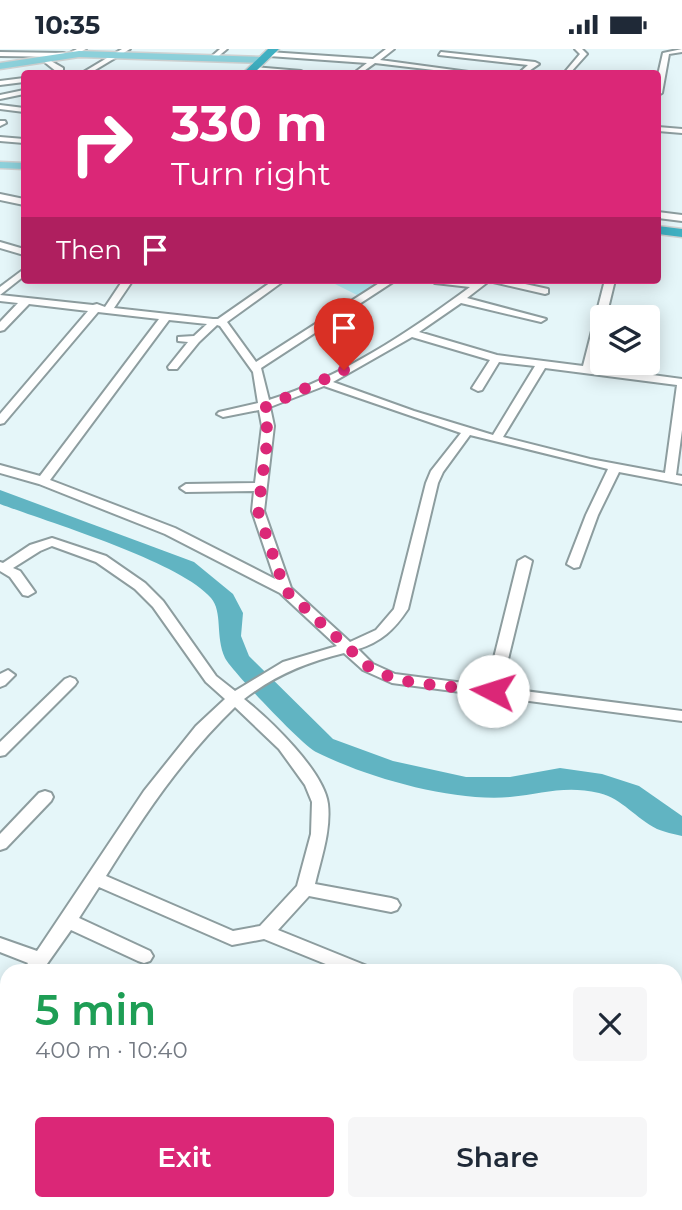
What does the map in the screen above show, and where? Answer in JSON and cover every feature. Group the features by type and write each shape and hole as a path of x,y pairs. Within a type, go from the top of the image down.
{"highway":[{"path":"252,70 269,54"},
{"path":"661,232 682,235"}],"main road":[{"path":"0,67 68,55 124,52 213,58 269,54"},
{"path":"0,163 21,164"}],"street":[{"path":"0,54 68,55 83,49"},
{"path":"213,58 223,49"},
{"path":"360,70 391,49"},
{"path":"570,70 584,54 578,49"},
{"path":"661,78 666,53 682,50"},
{"path":"91,70 124,52"},
{"path":"422,70 444,52 535,64 526,70"},
{"path":"269,54 374,61 439,70"},
{"path":"44,59 60,70"},
{"path":"1,82 21,80"},
{"path":"1,82 20,93"},
{"path":"0,97 20,93"},
{"path":"0,107 21,110"},
{"path":"661,129 682,131"},
{"path":"0,136 21,139"},
{"path":"0,197 21,201"},
{"path":"661,215 682,218"},
{"path":"0,245 21,251"},
{"path":"0,295 21,275"},
{"path":"0,421 124,284"},
{"path":"173,367 195,340 218,321 274,284"},
{"path":"255,367 385,284"},
{"path":"223,414 264,408 322,383 411,333 478,284"},
{"path":"512,284 545,291"},
{"path":"587,370 609,284"},
{"path":"0,295 218,321 228,328 261,380 268,435 259,487 260,518 285,590"},
{"path":"458,299 541,319"},
{"path":"0,328 27,300"},
{"path":"43,481 167,315"},
{"path":"322,383 393,410 467,432 676,479 682,383 496,358 411,333"},
{"path":"182,339 195,340"},
{"path":"478,388 496,358"},
{"path":"496,439 542,363"},
{"path":"38,964 161,780 237,697 295,662 374,639 393,623 401,609 432,483 467,432"},
{"path":"574,564 592,515 616,466"},
{"path":"0,470 43,481 170,531 285,590 345,648 369,667 392,678 682,716"},
{"path":"187,488 259,487"},
{"path":"3,567 50,541 101,559 140,586 158,604 211,679 237,697 260,720 284,745 312,783 320,802 319,834 305,888 265,932"},
{"path":"493,691 525,561"},
{"path":"3,567 15,574 29,592"},
{"path":"0,751 70,682"},
{"path":"0,844 45,797"},
{"path":"97,879 232,938 265,932 345,964"},
{"path":"305,888 391,905"},
{"path":"69,921 144,956"},
{"path":"0,945 33,964"}],"shaded area":[{"path":"335,284 377,284 359,296"}],"waterway":[{"path":"0,496 186,567 221,594 231,613 229,636 238,659 323,745 387,769 466,787 510,787 560,778 602,784 629,793 666,821 682,826"}],"route":[{"path":"344,370 322,383 264,408 268,435 257,503 285,590 345,648 369,667 392,678 416,683 493,691"}]}
